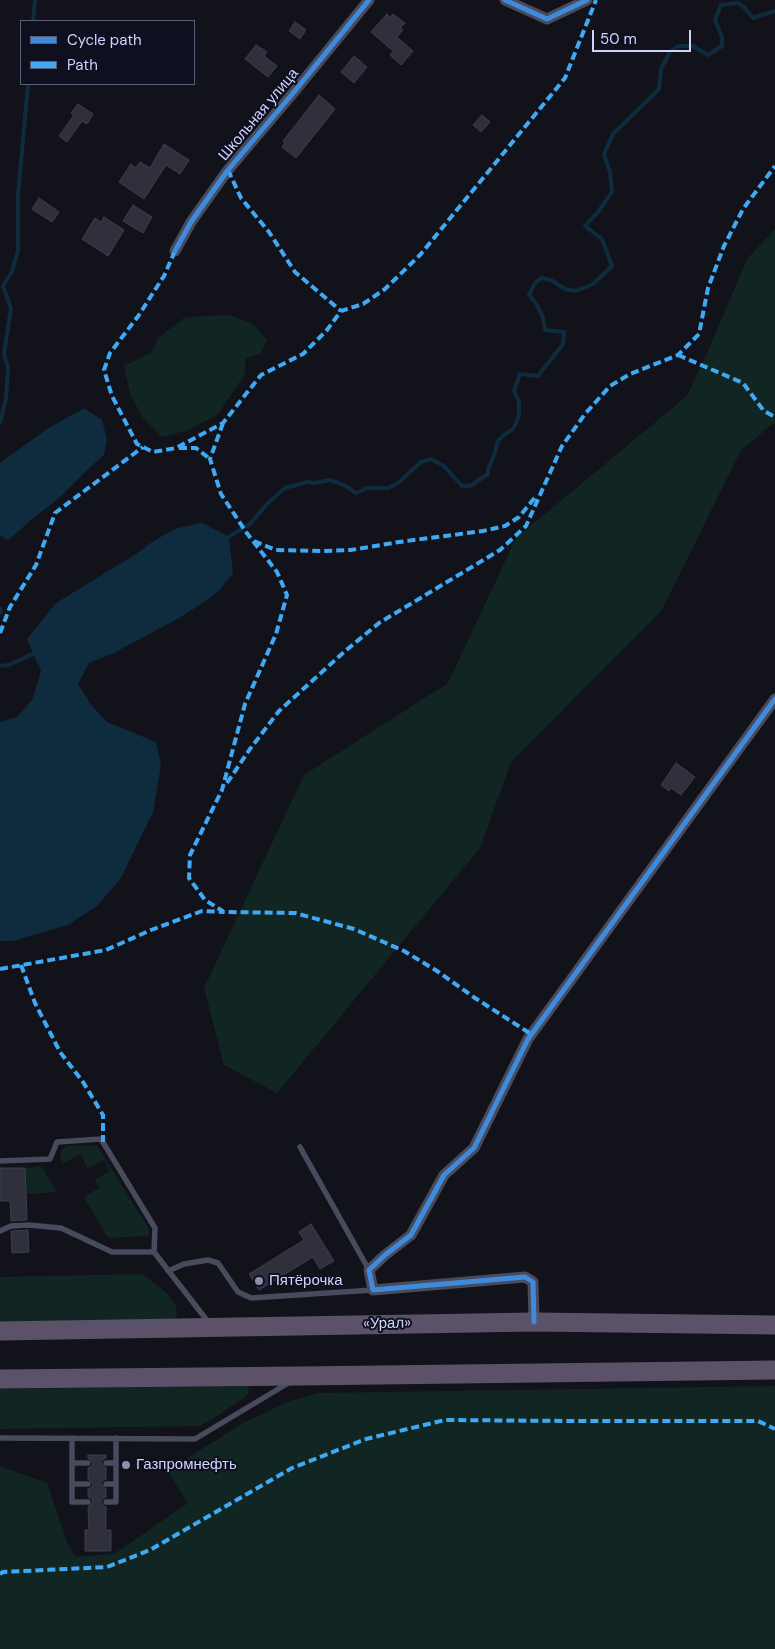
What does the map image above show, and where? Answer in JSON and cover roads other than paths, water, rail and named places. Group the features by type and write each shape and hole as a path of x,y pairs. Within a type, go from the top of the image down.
{"highway":[{"name":"«Урал»","path":"0,1331 534,1322 775,1325"},
{"path":"0,1378 775,1370"}],"street":[{"name":"Школьная улица","path":"176,251 191,222 228,170 369,0"},
{"path":"505,0 547,19 587,0"},
{"path":"534,1322 532,1282 525,1277 373,1290 369,1270 385,1254 411,1235 444,1175 474,1148 528,1040 775,699"}],"lane":[{"path":"0,1161 50,1159 57,1142 102,1139 155,1228 154,1252 211,1327"},
{"path":"300,1147 369,1270"},
{"path":"0,1231 11,1226 61,1228 112,1252 154,1252"},
{"path":"168,1271 184,1264 208,1260 218,1263 238,1292 251,1298 373,1290"},
{"path":"0,1438 195,1439 300,1376"},
{"path":"72,1438 72,1502 88,1502"},
{"path":"106,1502 116,1502 116,1438"},
{"path":"72,1463 88,1463"},
{"path":"106,1463 116,1463"},
{"path":"72,1484 88,1484"},
{"path":"106,1484 116,1484"}],"water":[{"path":"84,408 102,420 107,440 104,455 57,500 33,518 9,540 0,536 0,463 47,429"},
{"path":"202,523 229,537 233,573 219,591 181,617 114,653 89,663 78,684 92,706 107,722 156,742 161,765 153,812 121,878 97,906 68,925 13,941 0,941 0,722 17,717 32,700 41,671 27,639 56,603 136,554 155,540 177,528"}],"waterway":[{"path":"33,20 35,0"},
{"path":"225,539 250,524 267,504 285,488 307,482 314,483 330,480 344,485 356,493 367,488 388,488 398,483 421,462 431,459 444,466 462,486 470,486 488,474 498,441 513,429 519,416 519,401 514,391 520,374 538,376 563,344 564,332 545,330 543,317 529,295 535,283 541,278 551,280 565,289 576,291 593,284 612,266 602,239 585,226 612,192 610,172 604,154 613,134 659,89 661,69 670,52 678,46 693,46 708,55 722,46 722,37 715,20 721,5 738,3 753,18 775,11"},
{"path":"0,423 6,399 8,368 4,354 11,308 3,286 12,272 18,250 18,195 28,85"},
{"path":"0,609 0,613"},
{"path":"0,666 9,665 37,652"}],"place":[{"name":"Пятёрочка","path":"259,1281"},
{"name":"Газпромнефть","path":"126,1465"}]}
